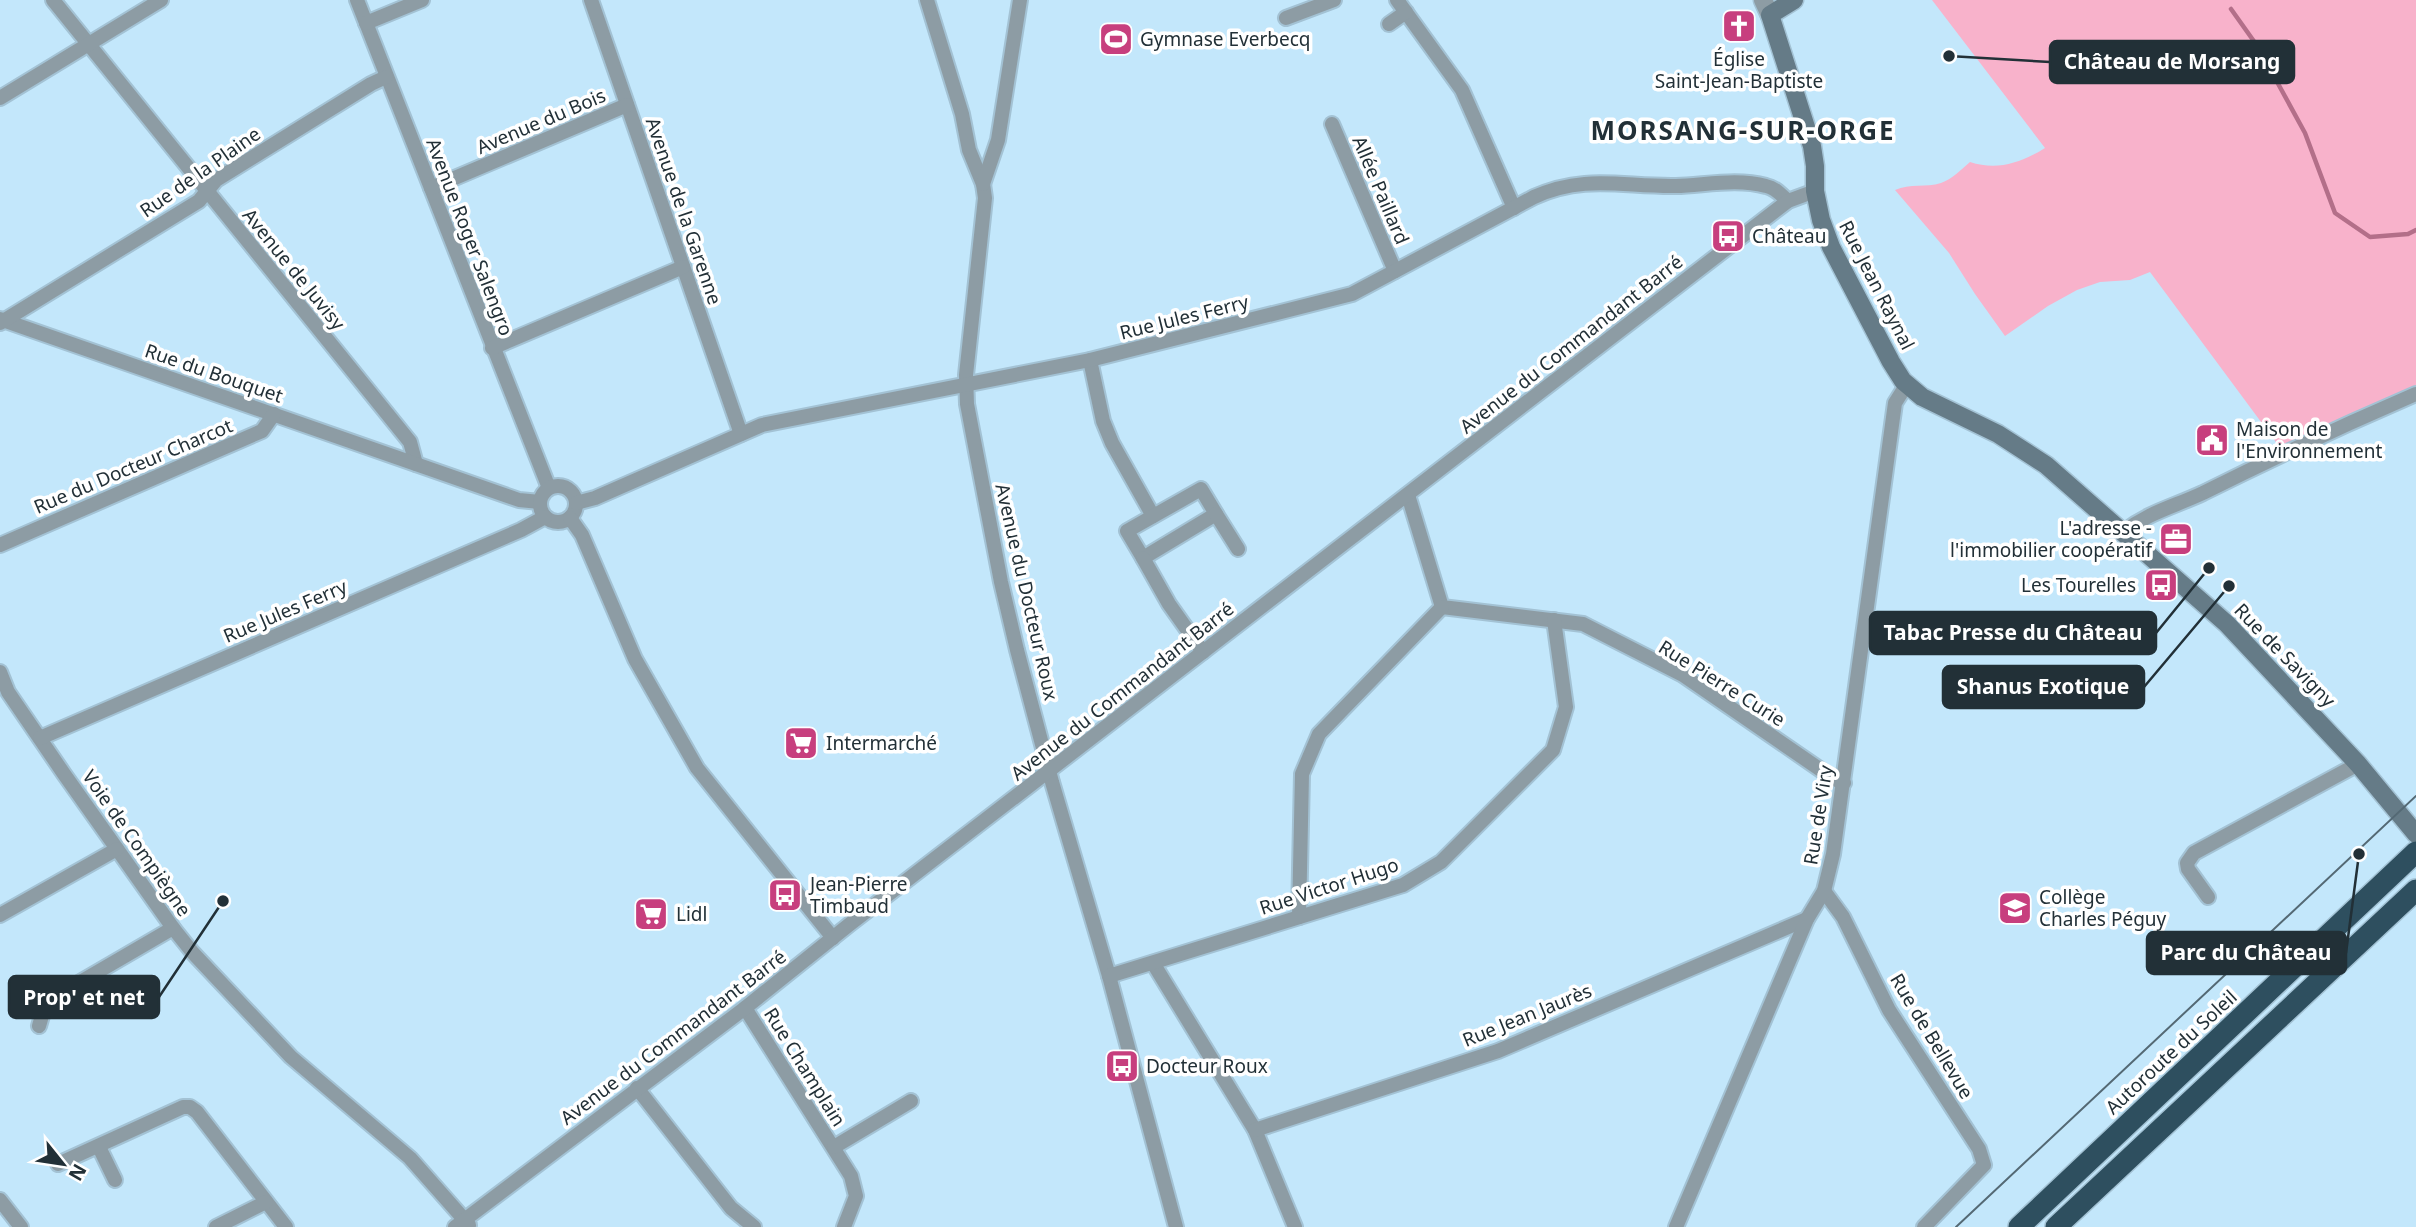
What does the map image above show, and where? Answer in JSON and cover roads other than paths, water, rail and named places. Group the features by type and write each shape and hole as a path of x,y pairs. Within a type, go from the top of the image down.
{"highway":[{"name":"Autoroute du Soleil","path":"2019,1227 2412,856"},
{"path":"2056,1227 2416,890"}],"main road":[{"path":"1766,8 1794,0"},
{"name":"Rue Jean Raynal","path":"1766,8 1812,146 1815,191 1821,220 1831,247 1891,362 1907,384"},
{"name":"Rue de Savigny","path":"1907,384 1934,404 1998,434 2026,451 2061,478 2239,635 2358,764 2416,834"}],"street":[{"name":"Avenue de Juvisy","path":"53,0 410,442 416,464"},
{"path":"0,98 160,0"},
{"name":"Avenue Roger Salengro","path":"357,0 549,488"},
{"path":"366,23 422,0"},
{"name":"Avenue de la Garenne","path":"591,0 741,434"},
{"name":"Avenue du Docteur Roux","path":"927,0 985,198 965,387 1001,582 1017,650 1110,976 1177,1227"},
{"path":"983,184 998,140 1020,0"},
{"path":"1286,18 1334,0"},
{"path":"1397,0 1462,90 1514,208"},
{"path":"1389,24 1406,12"},
{"name":"Rue de la Plaine","path":"1,320 199,201 216,180 386,77"},
{"name":"Avenue du Bois","path":"431,188 628,105"},
{"name":"Allée Paillard","path":"1332,124 1395,271"},
{"name":"Rue Jules Ferry","path":"576,503 595,498 762,425 965,387 1090,360 1352,294 1534,197 1565,185 1600,183 1671,186 1730,182 1769,186 1788,201"},
{"name":"Avenue du Commandant Barré","path":"463,1224 1788,201 1815,191"},
{"path":"492,348 683,267"},
{"name":"Rue du Bouquet","path":"1,320 416,464"},
{"path":"1090,360 1103,421 1112,443 1153,516"},
{"name":"Rue de Viry","path":"1676,1227 1807,919 1824,891 1833,854 1844,783 1895,403 1907,384"},
{"path":"2122,533 2148,515 2416,394"},
{"name":"Rue du Docteur Charcot","path":"0,545 262,431 274,414"},
{"path":"416,464 519,500 540,502"},
{"path":"549,488 566,488 571,492 576,508 570,518 560,522 545,517 542,513 540,502 549,488"},
{"path":"1203,652 1169,604 1127,531 1201,489 1238,549"},
{"path":"1299,917 1303,775 1319,734 1442,607 1408,495"},
{"path":"1143,558 1216,514"},
{"name":"Rue Jules Ferry","path":"40,738 545,517"},
{"path":"570,518 582,536 635,659 697,768 833,938"},
{"name":"Rue Pierre Curie","path":"1442,607 1583,624 1683,676 1834,779 1844,783"},
{"name":"Rue Victor Hugo","path":"1110,976 1403,885 1441,862 1553,750 1566,707 1555,620"},
{"name":"Voie de Compiègne","path":"0,671 8,692 173,928 228,992 291,1057 400,1149 463,1224"},
{"path":"2208,897 2187,863 2194,853 2358,764"},
{"path":"0,915 117,849"},
{"name":"Rue de Bellevue","path":"1824,891 1843,917 1889,1010 1979,1149 1984,1165 1924,1227"},
{"name":"Rue Jean Jaurès","path":"1255,1130 1498,1051 1807,919"},
{"path":"39,1026 46,1002 173,928"},
{"path":"1153,963 1255,1130 1296,1227"},
{"name":"Rue Champlain","path":"745,1008 834,1147 855,1185 856,1196 844,1227"},
{"path":"637,1088 732,1208 754,1227"},
{"name":"Rue Champlain","path":"834,1147 911,1101"},
{"path":"58,1164 183,1107 190,1107 197,1112 286,1227"},
{"path":"99,1147 115,1180"},
{"path":"0,1200 21,1227"},
{"path":"216,1227 266,1202"}],"waterway":[{"path":"2231,9 2258,47 2305,133 2335,213 2370,237 2408,234 2416,230"}],"tram line":[{"path":"1956,1227 2416,796"}],"place":[{"name":"Église Saint-Jean-Baptiste","path":"1739,26"},
{"name":"Gymnase Everbecq","path":"1116,39"},
{"name":"Château de Morsang","path":"1949,56"},
{"name":"Château","path":"1728,236"},
{"name":"Maison de l'Environnement","path":"2212,440"},
{"name":"L'adresse - l'immobilier coopératif","path":"2176,539"},
{"name":"Tabac Presse du Château","path":"2209,568"},
{"name":"Les Tourelles","path":"2161,585"},
{"name":"Shanus Exotique","path":"2229,586"},
{"name":"Intermarché","path":"801,743"},
{"name":"Parc du Château","path":"2359,854"},
{"name":"Jean-Pierre Timbaud","path":"785,895"},
{"name":"Prop' et net","path":"223,901"},
{"name":"Collège Charles Péguy","path":"2015,908"},
{"name":"Lidl","path":"651,914"},
{"name":"Docteur Roux","path":"1122,1066"}],"district":[{"name":"MORSANG-SUR-ORGE","path":"1743,131"}]}
